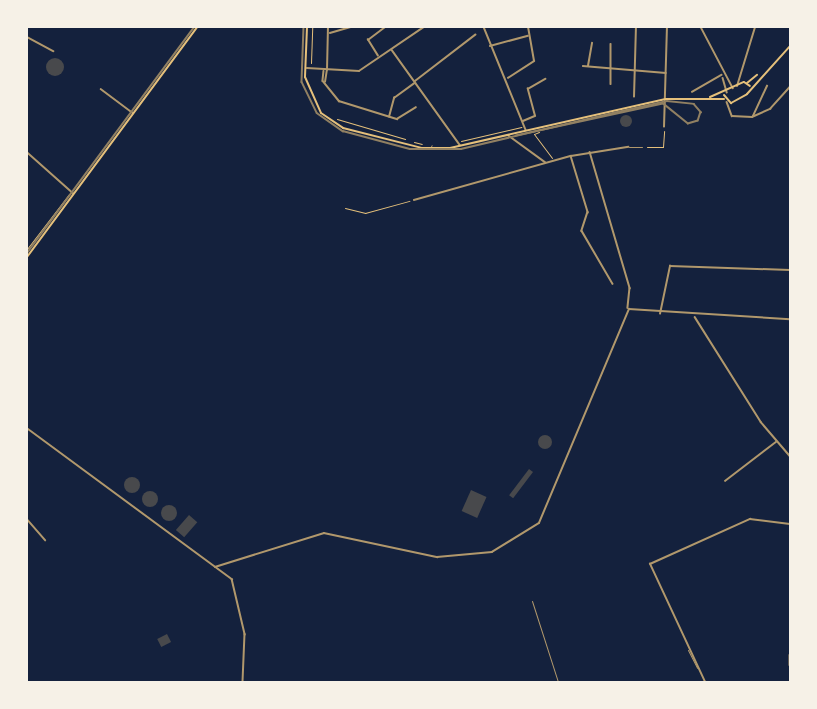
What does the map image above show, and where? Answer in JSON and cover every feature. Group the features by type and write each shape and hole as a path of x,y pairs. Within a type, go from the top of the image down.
{"main road":[{"path":"27,257 197,27"},
{"path":"308,27 305,68 311,99 336,125 422,148 507,135 666,99 726,98 760,74 790,46"},
{"path":"726,98 733,88 747,83"}],"street":[{"path":"328,27 325,83 339,101 398,119 416,107"},
{"path":"329,33 351,27"},
{"path":"379,58 368,40 385,27"},
{"path":"305,68 358,71 424,27"},
{"path":"484,27 526,130"},
{"path":"507,79 534,61 528,27"},
{"path":"634,97 636,27"},
{"path":"664,127 668,27"},
{"path":"701,27 722,75 729,111 735,117 753,117 770,109 790,87"},
{"path":"737,86 755,27"},
{"path":"389,117 394,98 476,35"},
{"path":"490,46 529,36"},
{"path":"27,37 53,51"},
{"path":"588,67 592,43"},
{"path":"611,44 611,84"},
{"path":"392,49 460,144"},
{"path":"583,66 667,73"},
{"path":"722,75 733,88"},
{"path":"692,92 722,75"},
{"path":"740,76 747,83"},
{"path":"523,121 535,116 528,89 545,79"},
{"path":"753,117 767,86"},
{"path":"101,89 134,113"},
{"path":"507,135 546,162"},
{"path":"414,200 553,160 590,151 628,147"},
{"path":"215,567 256,552 324,533 395,548 474,558 534,529 628,309 630,288 590,151"},
{"path":"27,152 74,193"},
{"path":"571,156 588,212 582,231 614,284"},
{"path":"660,314 670,266 790,270"},
{"path":"628,309 660,314 790,319"},
{"path":"695,316 777,442 790,456"},
{"path":"27,428 232,579 245,634 243,682"},
{"path":"725,481 777,442"},
{"path":"27,519 45,540"},
{"path":"705,682 650,564 750,519 790,524"},
{"path":"220,570 225,562"},
{"path":"790,655 790,665"}],"lane":[{"path":"628,147 642,147"},
{"path":"532,601 558,682"}],"path":[{"path":"311,68 312,27"},
{"path":"332,116 422,146"},
{"path":"460,144 520,127"},
{"path":"642,147 663,147 664,127"},
{"path":"540,132 534,134 553,160"},
{"path":"27,249 70,194"},
{"path":"345,208 365,213 414,200"}],"building":[{"path":"55,58 63,63 64,67 59,75 55,76 47,71 46,67 51,59"},
{"path":"628,115 632,121 628,127 624,127 620,119"},
{"path":"542,435 548,435 552,442 548,449 542,449 538,445 538,439"},
{"path":"529,469 533,472 513,498 509,495"},
{"path":"132,477 138,479 140,485 138,491 132,493 126,491 124,485 126,479"},
{"path":"471,490 487,497 477,518 462,511"},
{"path":"150,491 156,493 158,499 156,505 150,507 144,505 142,499 144,493"},
{"path":"169,505 175,507 177,513 175,519 169,521 163,519 161,513 163,507"},
{"path":"189,515 197,522 184,537 176,530"},
{"path":"167,634 171,642 161,647 157,639"}],"tram line":[{"path":"27,253 194,27"},
{"path":"304,27 302,82 317,113 343,131 410,149 461,149 613,113 667,101 694,104 701,112 698,121 688,124 663,104 516,136"}]}
